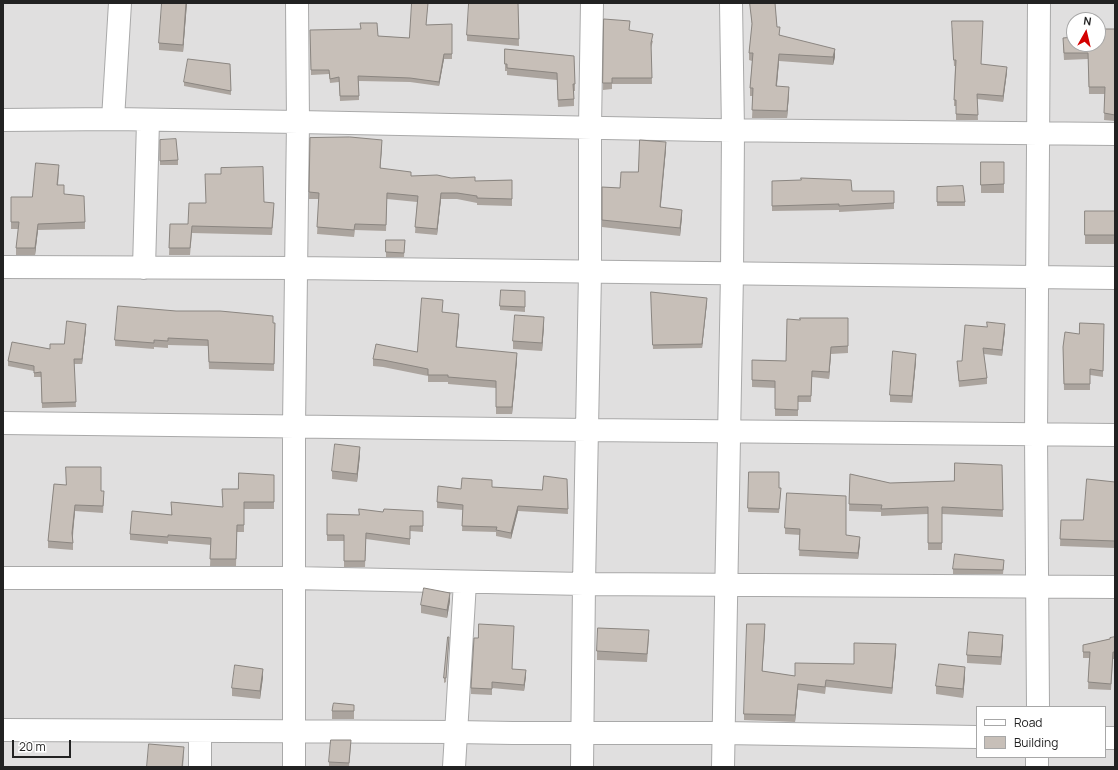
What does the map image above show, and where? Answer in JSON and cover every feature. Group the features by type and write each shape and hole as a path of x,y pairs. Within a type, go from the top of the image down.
{"street":[{"path":"113,119 120,3"},
{"path":"294,767 293,578 295,268 298,122 297,3"},
{"path":"582,767 590,273 592,3"},
{"path":"723,767 732,273 733,130 731,3"},
{"path":"1038,706 1036,435 1039,3"},
{"path":"3,120 113,119 148,121 298,122 733,130 1115,134"},
{"path":"144,268 148,121"},
{"path":"3,267 295,268 590,273 732,273 1115,278"},
{"path":"3,423 1115,435"},
{"path":"3,578 293,578 584,584 1115,586"},
{"path":"454,767 465,582"},
{"path":"3,730 723,733 976,737"},
{"path":"200,731 200,767"}],"shaded area":[{"path":"3,3 1115,3 1115,767 3,767"}],"building":[{"path":"162,3 186,3 183,45 159,43"},
{"path":"412,3 428,3 426,25 452,24 452,54 444,54 439,82 410,78 358,76 359,96 340,96 339,77 330,79 329,70 311,70 310,30 361,29 360,23 377,23 378,36 409,38"},
{"path":"469,3 518,3 519,39 467,35"},
{"path":"750,3 775,3 777,27 780,27 779,35 835,49 833,57 779,54 776,86 789,87 787,111 752,110 753,88 750,88 753,53 749,53 752,24"},
{"path":"604,19 630,21 629,30 653,34 651,43 652,78 612,78 612,83 603,83"},
{"path":"952,21 983,21 981,64 1007,67 1003,96 977,94 978,115 956,114 956,100 954,100 956,60 954,60"},
{"path":"1106,29 1115,29 1115,115 1104,113 1105,87 1089,87 1088,53 1064,53 1063,38 1066,38 1066,52 1106,52"},
{"path":"505,49 574,56 574,99 558,100 557,73 507,68 507,64 505,64"},
{"path":"188,59 230,64 231,91 184,82"},
{"path":"350,137 382,140 380,168 411,172 411,176 437,175 451,178 475,177 475,181 512,180 512,199 477,198 477,196 457,193 441,193 437,229 415,227 418,196 387,193 386,225 355,224 354,230 317,227 319,193 309,192 310,138"},
{"path":"176,139 178,160 160,161 160,140"},
{"path":"640,140 666,142 660,207 682,210 680,228 602,220 602,187 620,188 621,172 638,172"},
{"path":"981,162 1004,162 1004,184 981,185"},
{"path":"36,163 59,165 57,185 64,185 64,194 84,196 85,222 38,224 35,248 16,248 19,222 11,222 11,197 32,197"},
{"path":"263,167 264,202 274,203 272,228 192,226 190,248 169,248 170,224 188,224 189,203 206,203 205,174 221,174 221,168"},
{"path":"801,178 851,180 852,191 894,191 894,203 839,206 839,204 772,206 772,181 801,180"},
{"path":"963,186 965,202 937,202 937,187"},
{"path":"1085,211 1115,211 1115,235 1085,235"},
{"path":"386,240 405,240 404,253 386,252"},
{"path":"501,290 525,291 525,307 500,306"},
{"path":"651,292 707,298 702,344 653,345"},
{"path":"422,298 443,300 442,312 459,314 456,347 517,353 512,407 496,407 496,381 448,377 448,375 428,375 428,369 373,359 376,344 417,352"},
{"path":"118,306 176,311 220,311 273,316 273,323 275,323 274,364 209,362 208,340 168,338 168,341 154,340 154,343 115,340"},
{"path":"515,315 544,317 542,343 513,341"},
{"path":"800,318 848,318 848,346 831,347 829,372 812,371 811,396 798,396 798,410 775,409 775,381 752,380 752,360 786,361 787,319 800,320"},
{"path":"67,321 86,324 82,359 74,359 76,402 42,403 41,372 34,373 34,366 8,361 12,342 50,349 50,344 64,344"},
{"path":"987,322 1005,324 1002,350 983,348 987,378 959,381 957,361 962,361 965,325 987,327"},
{"path":"1080,323 1104,324 1103,371 1090,369 1090,384 1064,384 1063,347 1065,332 1079,334"},
{"path":"893,351 916,354 912,396 890,395"},
{"path":"335,444 360,447 357,474 332,471"},
{"path":"955,463 1002,465 1003,510 942,507 942,543 928,543 928,507 881,509 882,505 849,504 850,474 890,483 954,481"},
{"path":"66,467 101,467 101,491 104,491 103,506 75,505 72,533 73,543 48,541 54,484 66,485"},
{"path":"749,472 779,472 779,488 781,488 779,509 748,508"},
{"path":"239,473 274,475 274,502 244,502 244,525 237,525 236,559 210,559 211,538 130,534 132,511 172,515 171,502 223,507 222,489 238,489"},
{"path":"544,476 567,479 568,509 518,506 511,533 496,530 497,527 462,526 463,505 437,502 438,486 461,489 462,478 492,480 492,487 542,490"},
{"path":"1087,479 1115,482 1115,541 1060,539 1061,520 1083,520"},
{"path":"787,493 846,496 846,535 860,537 858,553 799,550 800,529 785,528"},
{"path":"359,509 383,512 384,509 423,511 423,526 410,526 410,539 366,533 365,561 344,561 344,535 327,535 327,514 359,515"},
{"path":"955,554 1004,560 1003,570 953,569"},
{"path":"424,588 450,593 447,610 421,605"},
{"path":"479,624 514,626 512,669 526,670 524,685 492,682 492,689 471,688 474,638 478,638"},
{"path":"747,624 765,624 762,671 795,676 795,663 854,664 854,643 896,644 892,688 826,680 825,687 798,684 795,715 744,714"},
{"path":"598,628 649,630 647,654 597,651"},
{"path":"969,632 1003,635 1001,657 967,655"},
{"path":"448,637 446,678 444,678"},
{"path":"1115,637 1115,652 1113,652 1111,684 1088,682 1090,652 1083,652 1083,645"},
{"path":"939,664 965,667 963,689 936,686"},
{"path":"235,665 263,669 260,691 232,688"},
{"path":"334,703 354,705 354,711 332,711"},
{"path":"331,740 351,740 349,763 329,762"},
{"path":"149,744 184,747 182,767 147,767"}]}
